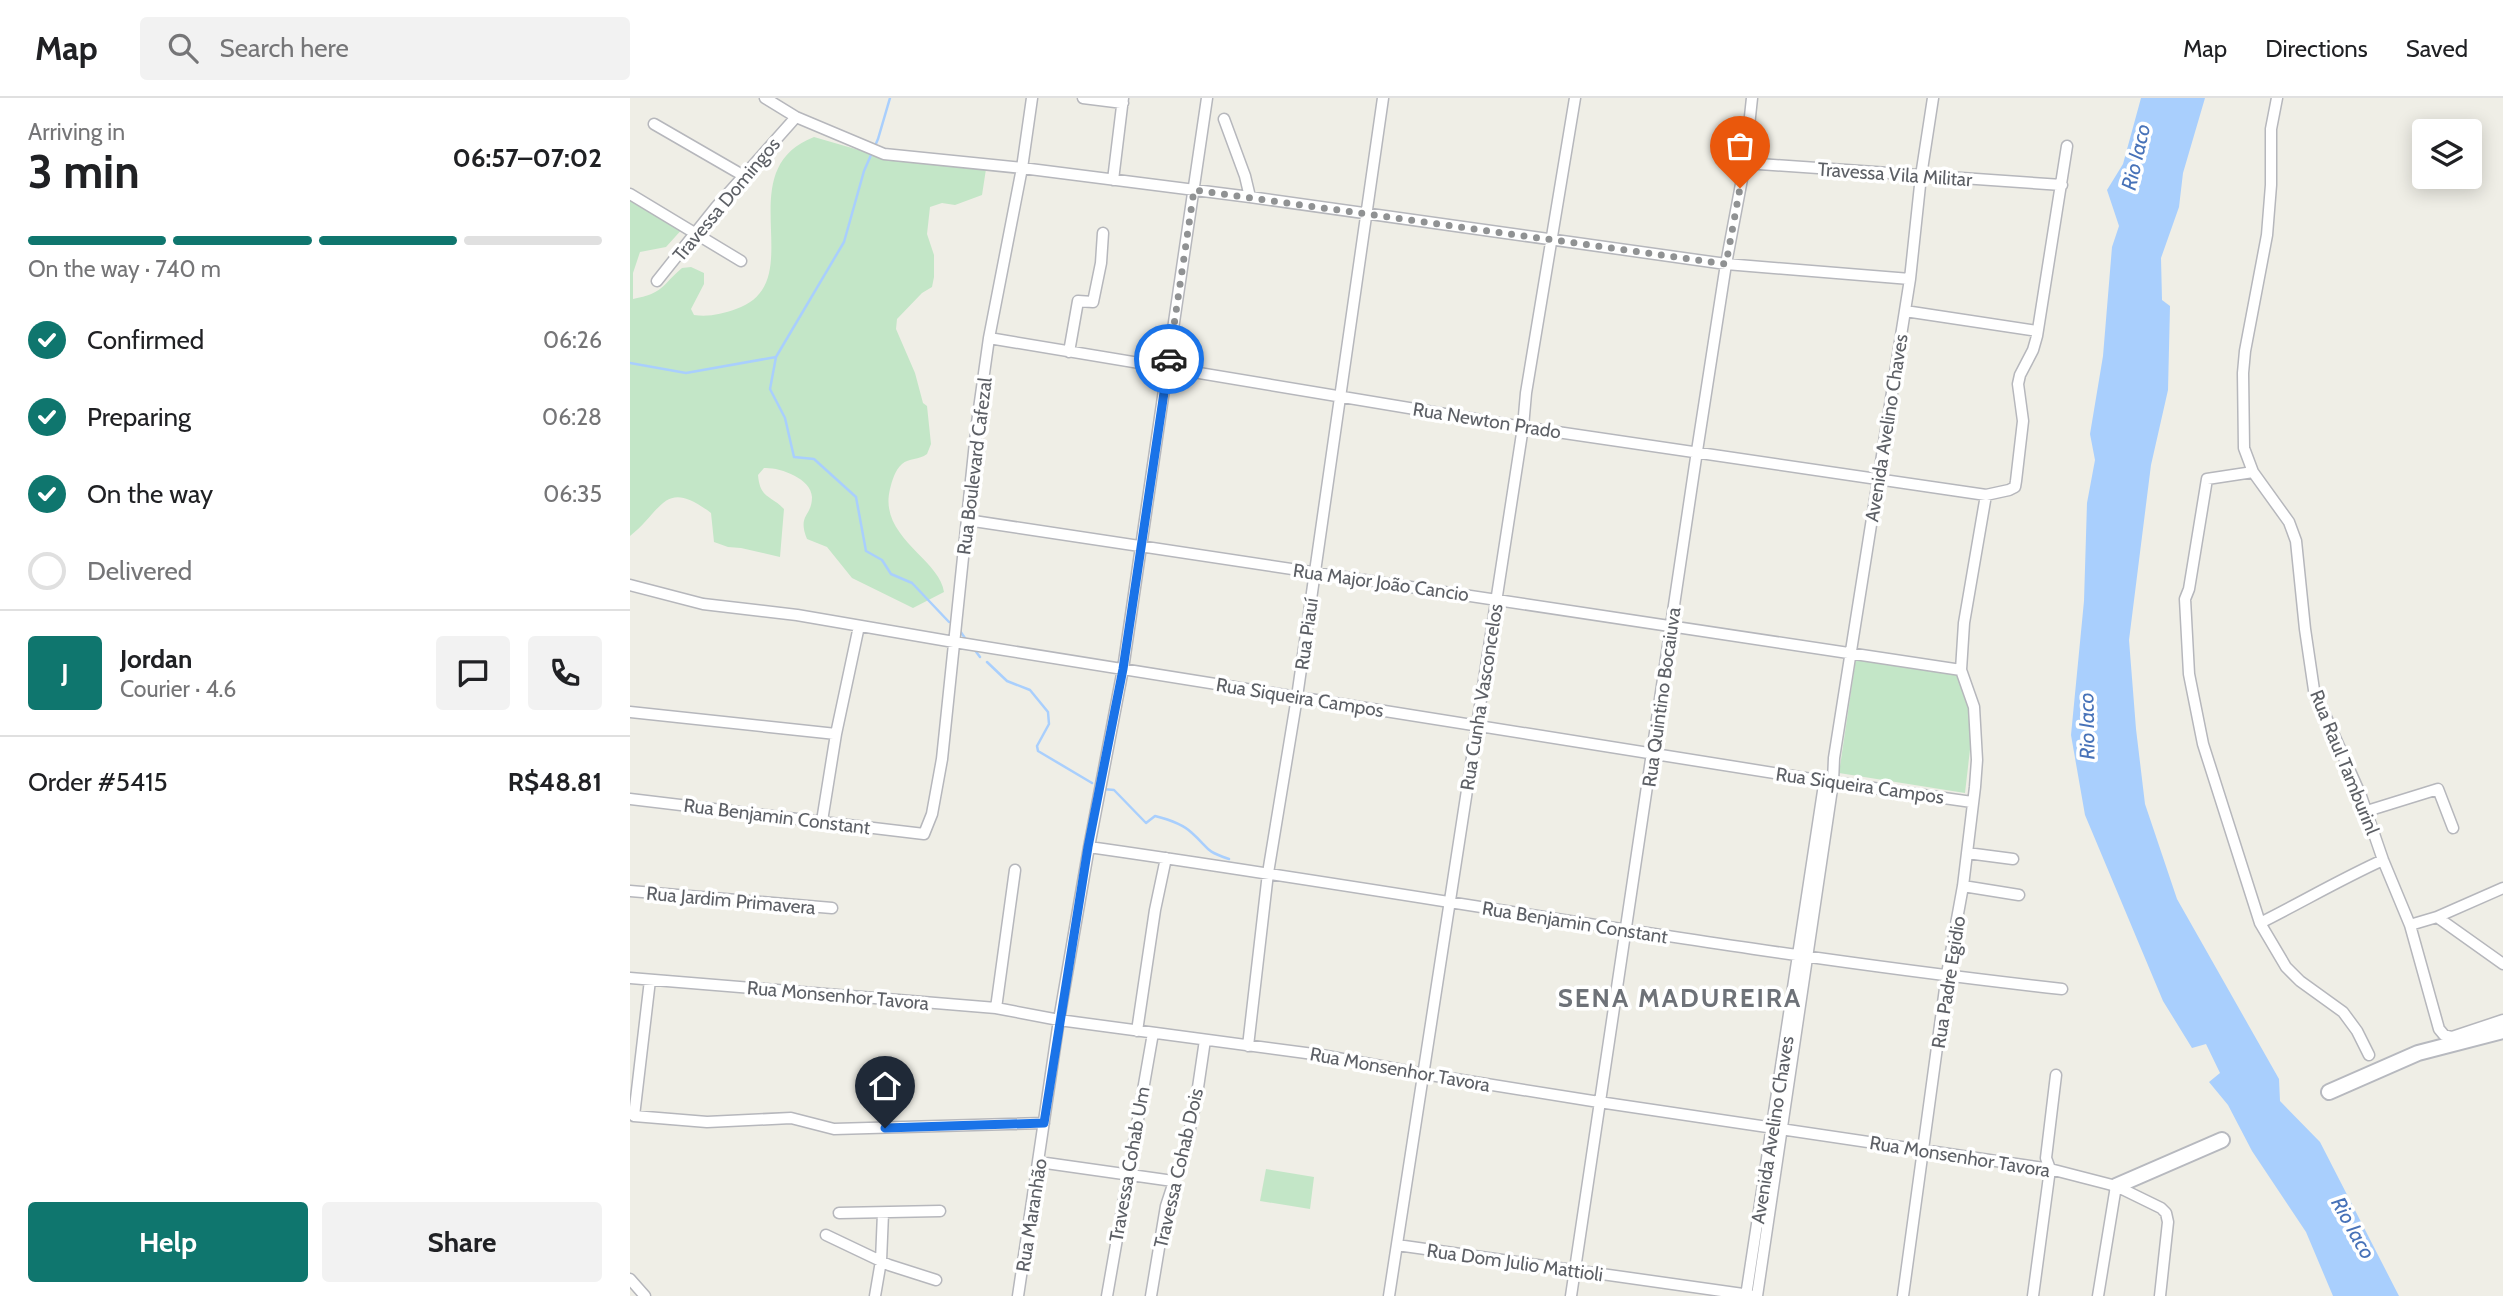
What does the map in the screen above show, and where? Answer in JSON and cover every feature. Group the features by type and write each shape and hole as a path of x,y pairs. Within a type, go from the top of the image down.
{"street":[{"path":"765,98 784,103 796,117 884,154 1022,167 1367,212 1550,241 1726,264 1910,279"},
{"name":"Rua Boulevard Cafezal","path":"924,834 932,814 942,759 989,338 1022,167 1031,98"},
{"path":"1083,98 1123,100 1113,180"},
{"name":"Rua Maranhão","path":"1018,1296 1059,1020 1088,847 1123,669 1207,98"},
{"name":"Rua Piauí","path":"1248,1046 1268,873 1342,395 1383,98"},
{"name":"Rua Cunha Vasconcelos","path":"1389,1296 1523,427 1526,393 1575,98"},
{"name":"Rua Quintino Bocaiuva","path":"1571,1296 1697,451 1726,264 1745,163 1752,98"},
{"name":"Avenida Avelino Chaves","path":"1753,1296 1829,781 1910,279 1933,98"},
{"name":"Rua Raul Tamburinl","path":"2277,98 2272,129 2267,235 2243,373 2244,448 2253,472 2289,522 2296,541 2306,642 2314,690 2367,811 2410,925 2439,1029 2444,1035 2452,1037 2503,1020"},
{"name":"Travessa Domingos","path":"657,281 796,117"},
{"path":"1224,119 1250,197"},
{"path":"654,124 744,176"},
{"path":"1961,670 1964,623 1986,495 2009,491 2015,487 2023,421 2018,384 2033,350 2037,331 2067,146"},
{"name":"Travessa Vila Militar","path":"1745,163 2062,185"},
{"path":"630,194 741,261"},
{"path":"1069,352 1078,301 1093,302 1101,263 1103,233"},
{"path":"1905,310 2037,331"},
{"name":"Rua Newton Prado","path":"989,338 1523,427 1986,495"},
{"path":"2253,472 2207,479 2189,589 2185,599 2189,674 2203,744 2260,923 2286,967 2300,981 2343,1012 2357,1031 2369,1055"},
{"name":"Rua Major João Cancio","path":"967,520 1961,670"},
{"name":"Rua Siqueira Campos","path":"630,585 703,604 797,615 1653,754 1972,802"},
{"path":"822,821 836,734 859,626"},
{"name":"Rua Padre Egidio","path":"1903,1296 1947,974 1963,886 1977,760 1974,706 1961,670"},
{"path":"630,712 836,734"},
{"path":"2367,811 2438,789 2453,828"},
{"name":"Rua Benjamin Constant","path":"630,799 924,834"},
{"name":"Rua Benjamin Constant","path":"1088,847 1802,956 2062,989"},
{"path":"1967,853 2012,859"},
{"path":"1137,1031 1155,910 1166,858"},
{"path":"2260,923 2312,897 2331,884 2384,860"},
{"path":"996,1008 1014,870"},
{"path":"1963,886 2019,895"},
{"path":"2410,925 2437,917 2503,888"},
{"name":"Rua Jardim Primavera","path":"630,891 832,908"},
{"path":"2437,917 2503,964"},
{"name":"Rua Monsenhor Tavora","path":"630,978 996,1008 1059,1020 1321,1055 1599,1102 2050,1169 2116,1185 2166,1213 2168,1222 2160,1296"},
{"path":"650,980 634,1116 707,1122 791,1118 834,1129 1044,1123"},
{"path":"2329,1092 2418,1052 2503,1031"},
{"name":"Travessa Cohab Um","path":"1107,1296 1153,1033"},
{"name":"Travessa Cohab Dois","path":"1151,1296 1166,1206 1187,1142 1205,1040"},
{"path":"2033,1296 2050,1169 2046,1158 2056,1075"},
{"path":"2098,1296 2116,1185 2222,1140"},
{"path":"1039,1162 1173,1181"},
{"path":"839,1213 940,1211"},
{"path":"875,1296 881,1261 883,1213"},
{"path":"826,1235 881,1261 936,1280"},
{"name":"Rua Dom Julio Mattioli","path":"1397,1245 1753,1296"},
{"path":"630,1279 645,1296"}],"green space":[{"path":"814,137 876,155 986,169 982,195 955,205 942,203 930,207 927,234 934,255 932,287 922,293 897,319 896,329 915,373 923,403 927,406 931,444 927,454 905,462 897,469 890,489 889,506 893,521 901,534 932,569 944,592 913,608 852,578 827,547 807,539 804,520 811,504 810,490 800,479 778,469 764,468 758,475 764,493 784,509 780,557 714,542 711,513 683,498 665,501 630,536 630,198 684,227 666,247 640,252 633,273 633,299 657,291 682,268 691,267 704,273 704,284 691,309 694,315 731,311 758,296 768,276 771,200 776,175 789,153"},
{"path":"1856,658 1960,675 1971,704 1972,732 1965,793 1839,773"},
{"path":"1266,1169 1314,1177 1310,1209 1260,1201"}],"water":[{"name":"Rio Iaco","path":"2141,98 2205,98 2183,173 2179,207 2161,258 2162,300 2170,306 2168,390 2151,465 2129,640 2145,804 2177,899 2279,1079 2280,1101 2320,1142 2399,1296 2333,1296 2306,1232 2252,1151 2228,1105 2209,1082 2220,1073 2206,1044 2192,1048 2163,1001 2085,815 2071,735 2084,601 2087,503 2095,460 2090,434 2103,356 2112,247 2119,226 2107,190 2123,164"}],"waterway":[{"path":"630,363 686,373 776,357 844,242 864,171 878,139 890,98"},
{"path":"776,357 770,389 785,418 794,457 814,459 856,497 866,551 882,560 891,574 912,583 949,622"},
{"path":"960,631 967,641"},
{"path":"974,649 980,657"},
{"path":"987,662 1007,681 1030,690 1048,712 1049,724 1037,746 1038,751 1092,783"},
{"path":"1103,789 1114,790 1146,823 1155,816 1175,822 1211,851 1229,859"}],"way so far":[{"path":"1169,359 1194,190 1726,264 1740,188"}],"district":[{"name":"SENA MADUREIRA","path":"1680,998"}],"route":[{"path":"885,1128 1044,1123 1088,847 1123,669 1169,359"}]}
